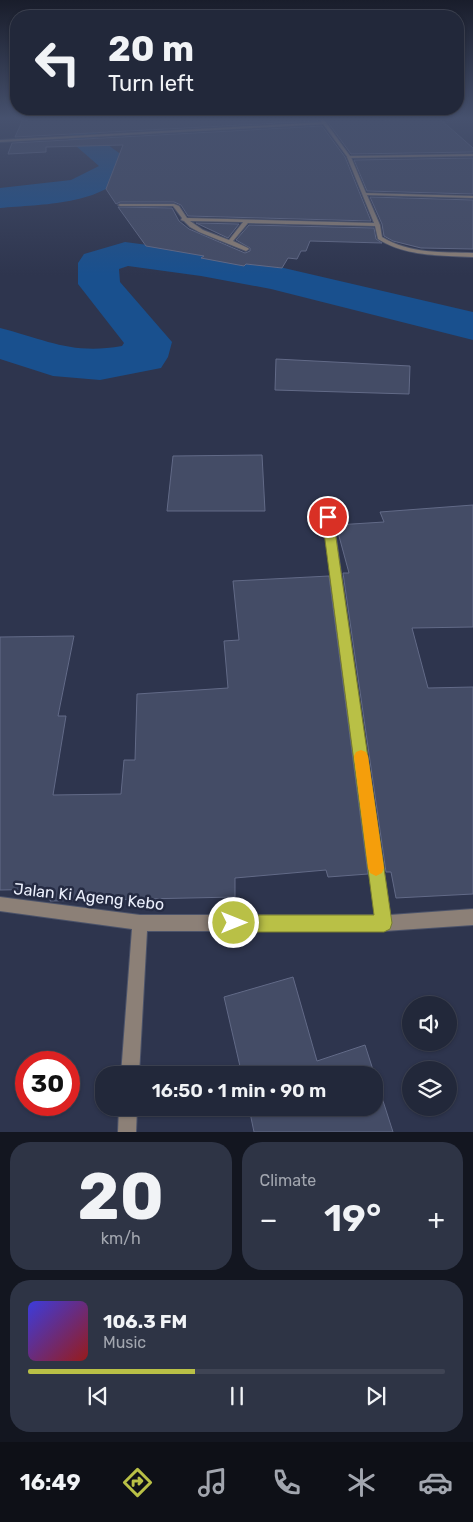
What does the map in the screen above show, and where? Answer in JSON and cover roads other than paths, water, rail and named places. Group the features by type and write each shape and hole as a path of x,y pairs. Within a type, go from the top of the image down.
{"street":[{"path":"355,170 377,225 380,238 387,244 401,249 473,255"},
{"path":"365,194 473,197"},
{"path":"120,205 174,206 183,219 203,232 231,240 246,249"},
{"path":"183,219 377,225"},
{"path":"231,240 246,222"},
{"path":"328,517 384,923"},
{"name":"Jalan Ki Ageng Kebo","path":"0,904 140,923 384,923 473,917"},
{"path":"131,1066 140,923"},
{"path":"127,1132 128,1116"}],"waterway":[{"path":"0,198 62,192 92,184 113,170"},
{"path":"0,343 53,361 100,365 143,357 148,342 99,284 98,263 125,254 201,264 271,277 473,326"}]}
